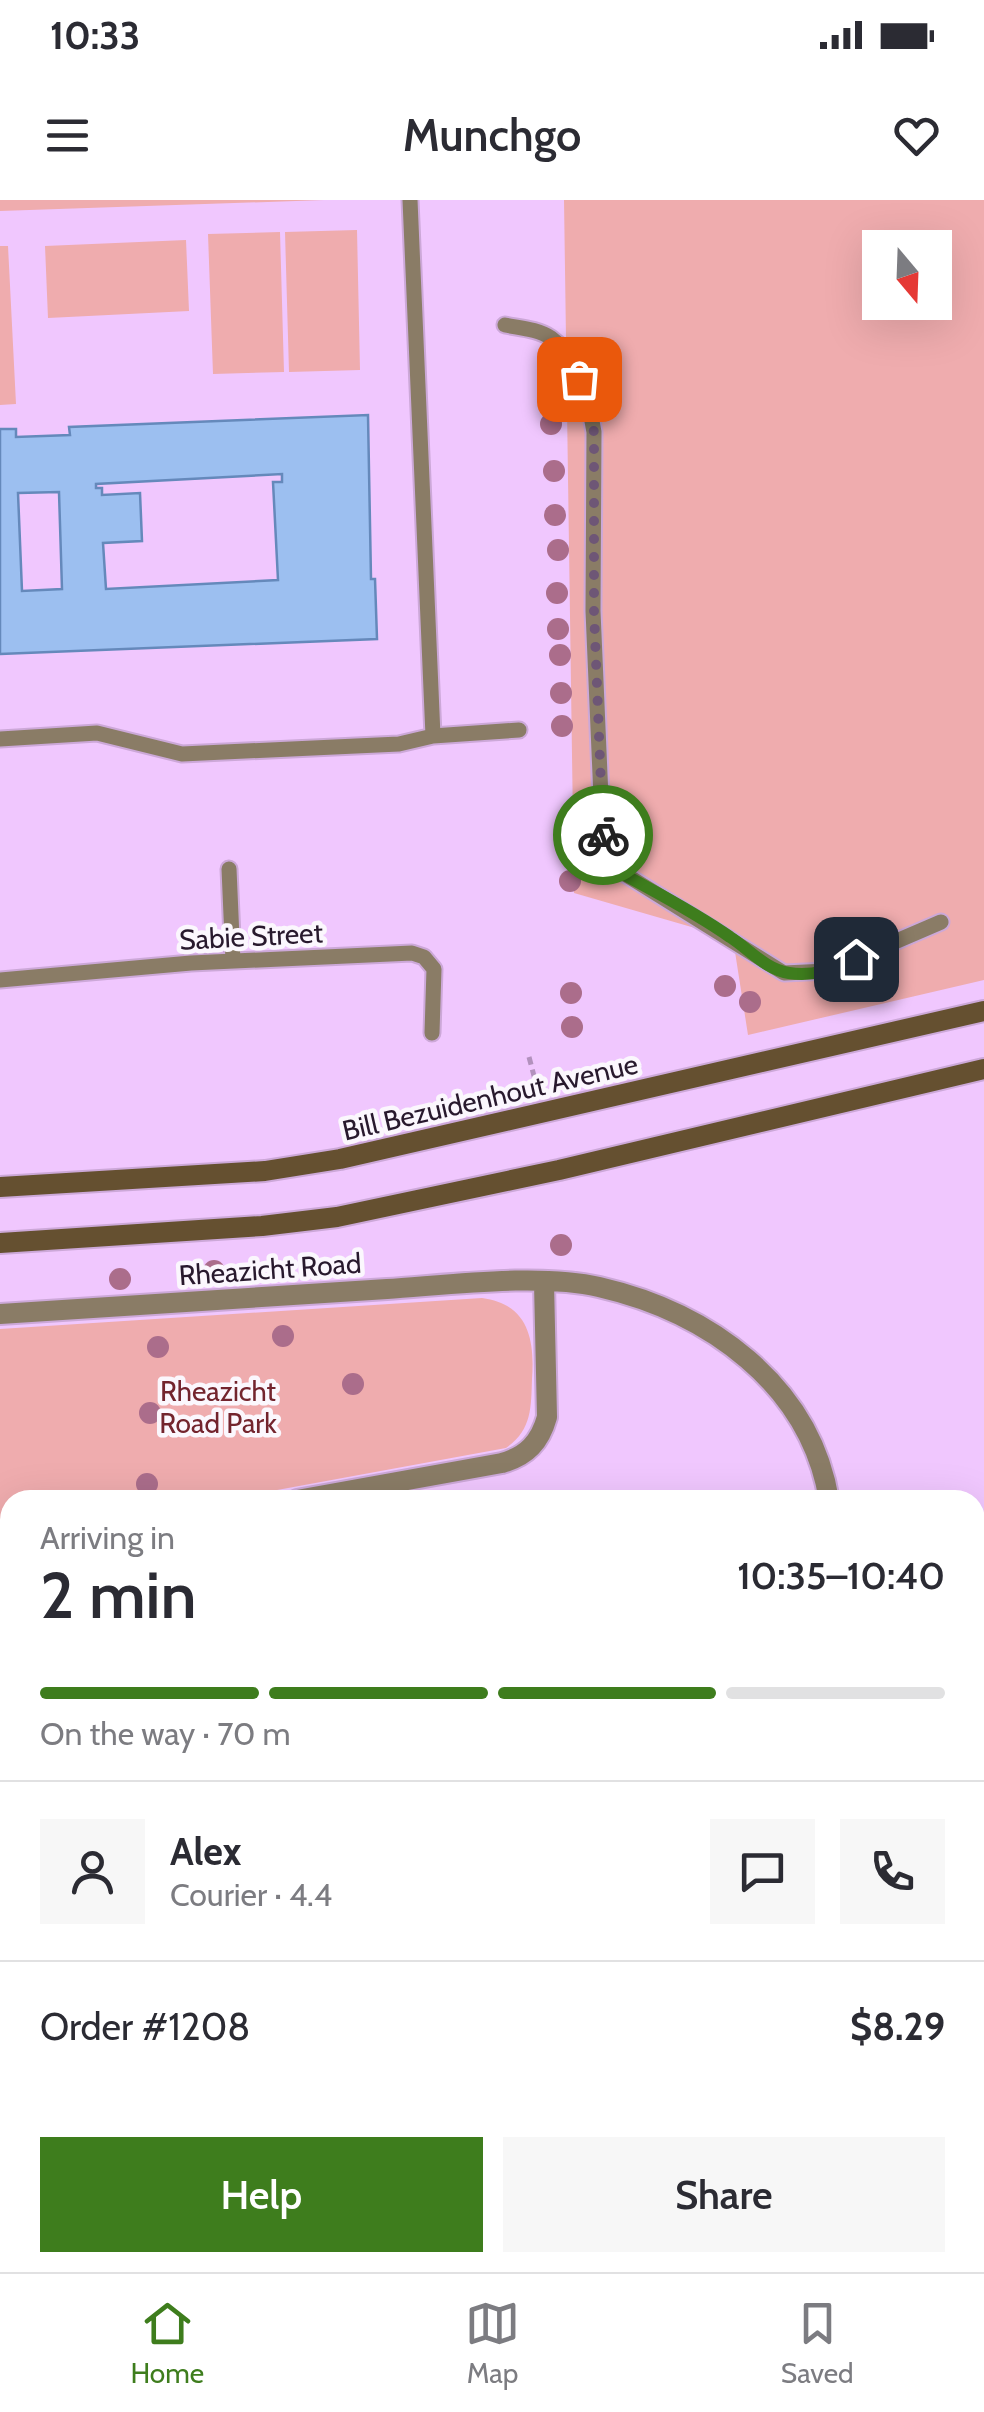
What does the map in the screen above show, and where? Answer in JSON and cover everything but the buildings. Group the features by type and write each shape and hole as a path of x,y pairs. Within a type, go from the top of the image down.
{"main road":[{"name":"Bill Bezuidenhout Avenue","path":"0,1187 265,1171 340,1160 984,1011"},
{"path":"0,1243 262,1226 337,1217 540,1174 984,1068"}],"street":[{"path":"352,1490 502,1463 527,1452 547,1417 544,1283"},
{"name":"Rheazicht Road","path":"0,1314 467,1284 596,1286 656,1305 716,1335 758,1365 791,1402 824,1470 827,1490"}],"lane":[{"path":"410,200 433,736"},
{"path":"504,325 538,332 562,348 590,408 594,432 594,611 602,821 610,860 623,874 784,972 827,971 941,922"},
{"path":"0,739 97,734 182,754 399,744 433,736 519,730"},
{"path":"229,869 233,961"},
{"name":"Sabie Street","path":"0,980 233,961 412,954 424,957 434,969 432,1033"}],"path":[{"path":"530,1057 539,1094"}],"green space":[{"path":"0,200 324,200 0,211"},
{"path":"564,200 984,200 984,980 748,1035 733,939 574,893"},
{"path":"357,230 360,370 289,372 285,232"},
{"path":"280,232 284,372 213,374 208,234"},
{"path":"186,240 189,311 48,318 45,246"},
{"path":"0,246 8,246 16,404 0,405"},
{"name":"Rheazicht Road Park","path":"482,1298 510,1308 525,1326 532,1350 531,1399 521,1434 506,1448 277,1490 0,1490 0,1329"}],"way so far":[{"path":"579,379 594,432 594,611 603,835"}],"route":[{"path":"603,835 610,860 623,874 687,909 764,963 784,972 806,975 856,959"}]}
